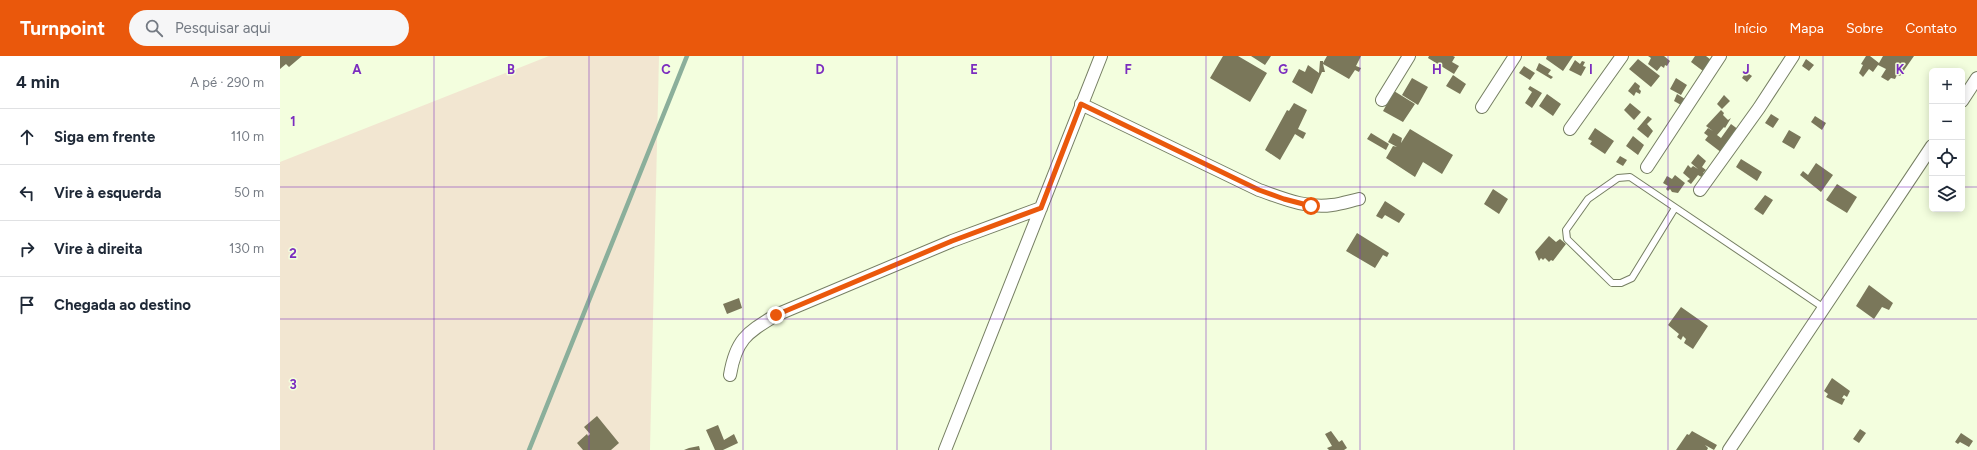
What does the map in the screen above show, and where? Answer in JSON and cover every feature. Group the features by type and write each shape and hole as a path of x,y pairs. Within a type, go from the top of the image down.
{"street":[{"path":"945,450 1101,56"},
{"path":"1382,100 1409,56"},
{"path":"1482,107 1515,56"},
{"path":"1570,129 1622,56"},
{"path":"1647,167 1720,56"},
{"path":"1700,190 1759,108 1793,56"},
{"path":"1965,96 1977,78"},
{"path":"1081,104 1259,190 1284,199 1311,206 1331,206 1359,199"},
{"path":"1729,450 1929,150"},
{"path":"730,375 733,356 739,344 754,329 776,315 952,241 1041,208"}],"lane":[{"path":"1675,208 1632,278 1621,283 1612,283 1567,240 1566,230 1588,199 1618,178 1630,177 1824,308"}],"shaded area":[{"path":"549,56 659,56 650,450 280,450 280,162"}],"building":[{"path":"280,56 302,56 289,67 286,64 280,69"},
{"path":"1223,56 1238,56 1267,73 1250,102 1210,78"},
{"path":"1251,56 1271,56 1265,65"},
{"path":"1327,56 1361,56 1356,66 1361,68 1359,72 1355,70 1349,79 1323,64 1325,72 1322,72 1312,94 1292,82 1299,69 1305,72 1308,65 1319,73 1320,61 1323,61 1323,63"},
{"path":"1429,56 1453,56 1455,57 1452,62 1459,66 1454,74 1428,58"},
{"path":"1547,56 1573,56 1563,71 1546,59"},
{"path":"1648,56 1664,56 1670,61 1667,66 1665,65 1664,68 1661,66 1657,71 1648,64 1651,58"},
{"path":"1695,56 1706,56 1711,60 1703,71 1691,62"},
{"path":"1866,56 1870,56 1879,63 1883,56 1914,56 1900,76 1897,75 1895,79 1891,78 1888,81 1881,77 1886,69 1878,65 1873,72 1869,69 1863,77 1859,73 1863,65 1861,64"},
{"path":"1638,59 1660,76 1651,87 1629,69"},
{"path":"1806,59 1814,65 1809,71 1802,66"},
{"path":"1575,60 1580,64 1582,61 1585,62 1583,66 1586,67 1581,76 1569,70"},
{"path":"1539,63 1551,70 1548,74 1553,77 1551,79 1536,70"},
{"path":"1524,66 1535,73 1530,80 1519,73"},
{"path":"1746,72 1752,76 1747,82 1742,78"},
{"path":"1453,75 1466,84 1460,94 1446,86"},
{"path":"1412,78 1428,87 1418,105 1402,95"},
{"path":"1676,78 1687,85 1681,95 1670,89"},
{"path":"1635,82 1640,86 1639,89 1641,91 1640,94 1636,92 1634,96 1628,91"},
{"path":"1530,86 1542,93 1532,108 1525,103 1532,92 1528,89"},
{"path":"1394,91 1415,104 1403,122 1383,111"},
{"path":"1547,94 1561,104 1553,116 1539,106"},
{"path":"1677,94 1685,99 1681,105 1674,101"},
{"path":"1724,95 1730,101 1722,109 1717,104"},
{"path":"1294,103 1307,110 1298,129 1306,133 1303,139 1295,134 1280,160 1265,150 1287,110 1289,111"},
{"path":"1630,103 1641,112 1634,120 1624,110"},
{"path":"1721,110 1724,113 1723,115 1728,120 1731,118 1725,128 1724,127 1717,135 1721,138 1731,124 1739,130 1722,153 1705,140 1708,136 1704,133 1708,128 1713,131 1706,126"},
{"path":"1771,114 1779,119 1773,128 1765,123"},
{"path":"1648,116 1652,119 1647,124 1653,131 1648,138 1637,129"},
{"path":"1815,116 1826,123 1822,130 1811,122"},
{"path":"1595,128 1614,141 1605,154 1590,144 1592,141 1588,139"},
{"path":"1410,129 1453,155 1442,174 1423,162 1415,177 1386,158 1393,146 1397,147 1388,142 1393,133 1402,138 1401,143"},
{"path":"1789,130 1801,137 1794,149 1782,142"},
{"path":"1371,133 1389,144 1386,150 1367,139"},
{"path":"1633,136 1644,145 1638,155 1626,146"},
{"path":"1698,154 1706,161 1702,167 1706,170 1703,173 1706,175 1703,178 1698,175 1691,184 1687,181 1690,179 1683,173 1688,165 1691,168 1693,166 1698,169 1691,163"},
{"path":"1620,156 1627,160 1623,166 1616,162"},
{"path":"1741,159 1762,172 1757,181 1736,167"},
{"path":"1816,163 1833,175 1821,192 1800,175 1803,171 1808,175"},
{"path":"1675,175 1685,183 1678,193 1672,192 1670,189 1668,191 1666,189 1668,186 1663,183 1667,176 1672,179"},
{"path":"1837,184 1857,197 1847,213 1826,200"},
{"path":"1493,189 1508,199 1499,214 1484,204"},
{"path":"1765,195 1773,200 1763,215 1754,209"},
{"path":"1385,201 1405,214 1399,223 1385,215 1382,219 1376,216"},
{"path":"1357,233 1389,253 1387,257 1383,255 1375,268 1346,251"},
{"path":"1549,236 1556,242 1560,239 1566,244 1553,261 1551,260 1549,262 1545,258 1543,260 1541,258 1539,261 1535,252"},
{"path":"1869,285 1893,303 1889,310 1882,307 1874,319 1856,306"},
{"path":"739,298 742,308 727,314 723,304"},
{"path":"1681,307 1708,326 1693,349 1684,343 1686,339 1683,336 1681,340 1677,337 1679,334 1668,325"},
{"path":"1832,378 1850,391 1847,397 1844,395 1842,398 1845,399 1842,405 1826,397 1828,394 1824,391"},
{"path":"597,416 619,443 611,450 583,450 577,443 587,434 588,436 590,434 584,427"},
{"path":"718,425 724,440 734,434 738,443 723,450 715,450 706,430"},
{"path":"1860,429 1866,433 1859,443 1853,439"},
{"path":"1331,431 1339,442 1342,440 1347,448 1344,450 1329,450 1327,448 1332,446 1325,434"},
{"path":"1692,431 1717,445 1714,450 1705,445 1708,448 1707,450 1676,450 1687,434 1689,435"},
{"path":"1961,433 1973,441 1969,447 1960,442 1958,444 1955,442"},
{"path":"699,446 700,450 684,450 689,448"}],"waterway":[{"path":"529,450 687,56"}],"route":[{"path":"776,315 952,241 1041,208 1081,104 1259,190 1284,199 1311,206"}]}
